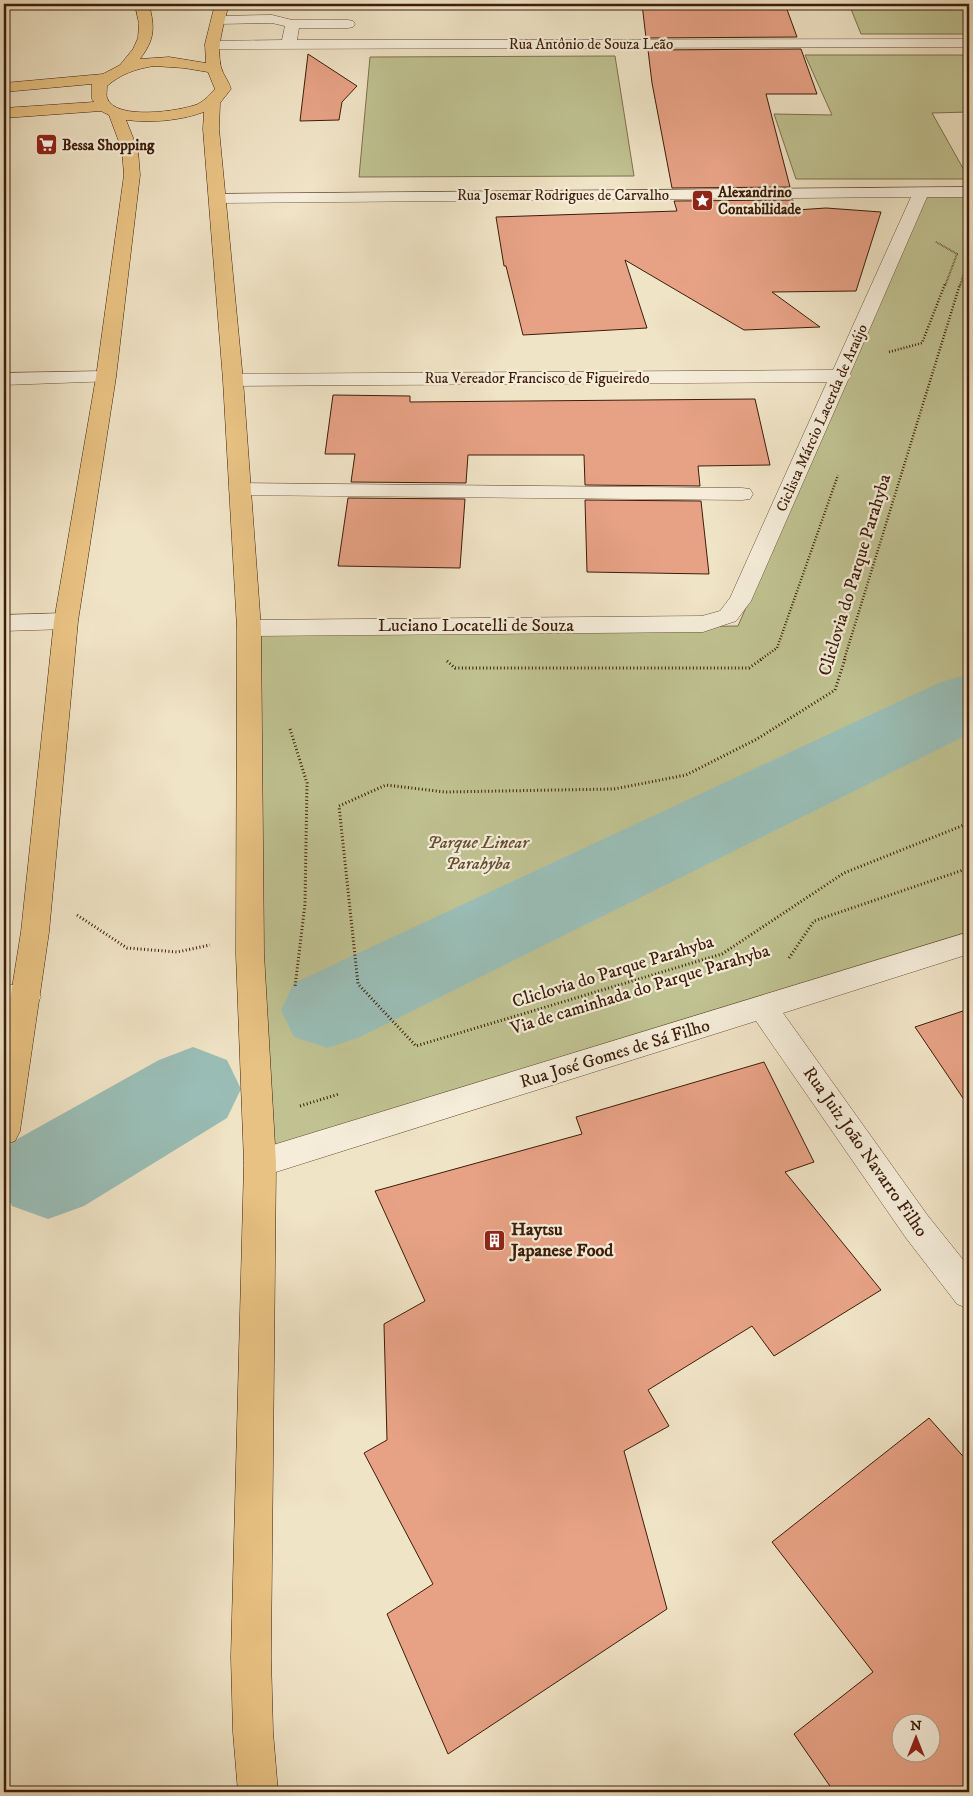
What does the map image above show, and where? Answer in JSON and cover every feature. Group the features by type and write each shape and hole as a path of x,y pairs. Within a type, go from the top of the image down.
{"main road":[{"path":"4,1131 15,997 38,890 66,621 106,377 132,175 130,150 109,110 98,99 97,91 99,85 106,78 127,66 143,47 147,32 142,4"},
{"path":"4,113 109,110 164,116 190,112 212,102 223,89 222,81 214,69 212,45 222,4"},
{"path":"127,66 168,62 190,63 214,69"},
{"path":"4,87 106,78"},
{"path":"212,102 211,129 233,380 249,628 250,936 260,1163 251,1657 258,1792"}],"street":[{"path":"218,20 272,19 290,35 349,30"},
{"name":"Rua Antônio de Souza Leão","path":"212,45 290,35 969,43"},
{"name":"Rua Josemar Rodrigues de Carvalho","path":"218,198 969,192"},
{"name":"Ciclista Márcio Lacerda de Araújo","path":"703,624 728,616 740,602 922,193"},
{"name":"Rua Vereador Francisco de Figueiredo","path":"233,380 842,376"},
{"path":"4,379 106,377"},
{"path":"240,489 742,494"},
{"path":"4,623 66,621"},
{"name":"Luciano Locatelli de Souza","path":"249,628 703,624"},
{"name":"Rua José Gomes de Sá Filho","path":"260,1163 969,943"},
{"name":"Rua Juiz João Navarro Filho","path":"763,1008 917,1227 969,1293"}],"path":[{"name":"Cliclovia do Parque Parahyba","path":"969,256 834,690 757,739 686,775 614,789 445,792 386,785 339,806 358,984 416,1046 722,954 844,873 969,823"},
{"name":"Via de caminhada do Parque Parahyba","path":"787,961 814,922 969,868"},
{"path":"38,890 127,948 177,952 250,936 300,938"},
{"path":"298,1106 345,1092"}],"green space":[{"path":"849,4 969,4 969,34 861,34"},
{"path":"805,55 964,55 969,66 969,112 932,113 969,179 796,179 774,114 832,115"},
{"path":"615,56 634,176 359,177 370,57"},
{"name":"Parque Linear Parahyba","path":"927,191 969,191 969,938 754,1005 263,1149 249,633 738,626"}],"building":[{"path":"642,4 785,4 797,37 646,38"},
{"path":"801,49 817,94 766,94 790,187 672,188 652,83 648,50"},
{"path":"308,54 357,86 342,102 339,120 300,121"},
{"path":"793,200 796,210 826,208 881,212 856,291 772,292 820,327 744,330 625,260 647,328 523,335 506,266 504,266 496,217 677,211 674,201"},
{"path":"333,395 410,396 410,402 755,399 770,465 698,466 700,486 585,485 584,455 468,455 466,483 351,482 355,454 325,454"},
{"path":"348,498 465,499 460,568 338,566"},
{"path":"585,500 701,501 709,574 587,572"},
{"path":"969,1009 969,1107 915,1027"},
{"path":"764,1062 814,1162 785,1172 881,1290 774,1356 752,1326 648,1390 669,1426 624,1451 667,1609 448,1754 387,1614 433,1584 364,1453 387,1440 384,1324 425,1301 375,1191 582,1134 576,1117"},
{"path":"929,1418 969,1463 969,1792 834,1792 794,1734 873,1672 772,1542"}],"waterway":[{"path":"327,1010 969,701"},
{"path":"48,1174 193,1089"}],"place":[{"name":"Bessa Shopping","path":"46,145"},
{"name":"Alexandrino Contabilidade","path":"702,201"},
{"name":"Haytsu Japanese Food","path":"495,1240"}]}
